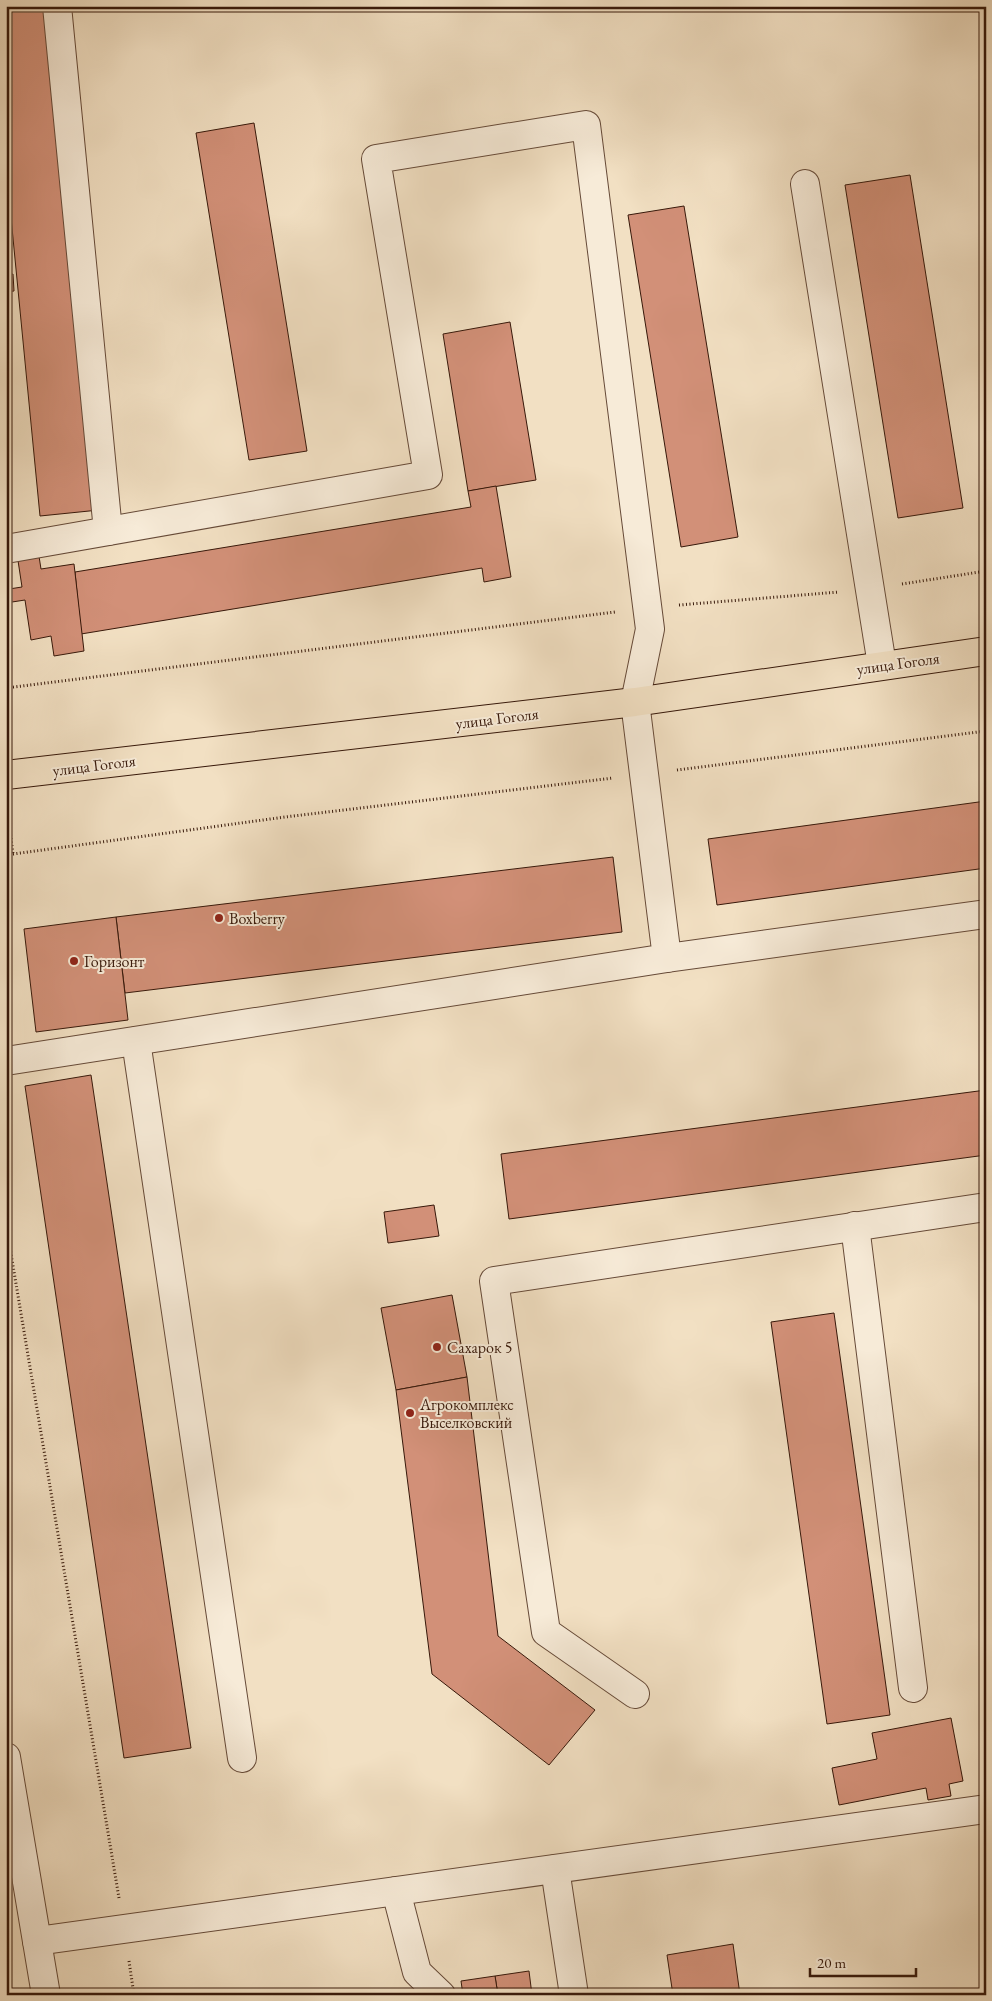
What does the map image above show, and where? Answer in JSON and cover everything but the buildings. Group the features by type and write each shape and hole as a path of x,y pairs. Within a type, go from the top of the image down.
{"main road":[{"name":"улица Гоголя","path":"6,776 635,702 986,651"}],"street":[{"path":"57,6 108,531"},
{"path":"6,549 428,475 376,159 586,125 648,608 650,629 635,702 667,958"},
{"path":"805,184 882,666"},
{"path":"6,1061 667,958 986,914"},
{"path":"136,1041 242,1758"},
{"path":"635,1694 546,1632 494,1281 986,1207"},
{"path":"855,1226 913,1688"},
{"path":"6,1757 46,1995"},
{"path":"37,1941 986,1809"},
{"path":"555,1869 574,1995"},
{"path":"396,1891 417,1972 441,1995"}],"path":[{"path":"6,688 648,608 870,589 986,571"},
{"path":"6,855 285,817 986,732"},
{"path":"6,804 13,854"},
{"path":"6,1224 134,1995"}],"place":[{"name":"Boxberry","path":"219,918"},
{"name":"Горизонт","path":"74,961"},
{"name":"Сахарок 5","path":"437,1347"},
{"name":"Агрокомплекс Выселковский","path":"410,1413"}]}
